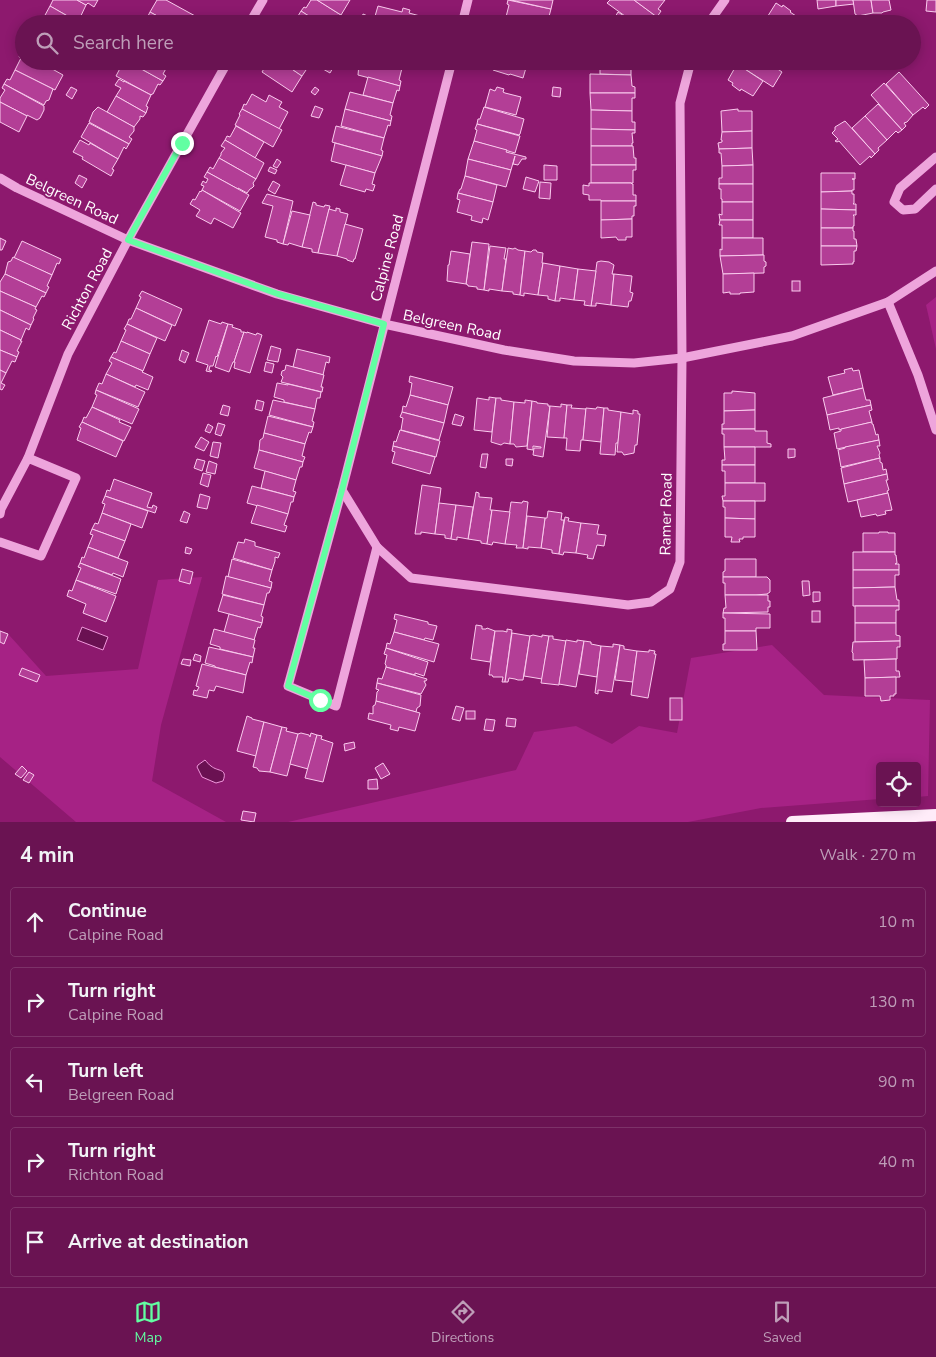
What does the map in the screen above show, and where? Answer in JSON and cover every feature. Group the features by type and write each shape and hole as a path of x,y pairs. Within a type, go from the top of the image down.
{"main road":[{"path":"792,822 936,815"}],"street":[{"path":"254,15 263,0"},
{"path":"464,15 468,0"},
{"path":"714,15 725,0"},
{"name":"Richton Road","path":"0,514 28,458 68,354 128,240 223,70"},
{"name":"Calpine Road","path":"377,547 336,706 288,686 342,490 450,70"},
{"name":"Ramer Road","path":"342,490 377,547 411,578 628,605 651,602 670,589 680,562 682,358 680,103 689,70"},
{"path":"936,157 900,188 894,202 902,210 915,209 936,189"},
{"name":"Belgreen Road","path":"0,178 17,188 128,240 278,294 384,324 504,350 574,361 634,363 682,358 792,336 888,302 936,271"},
{"path":"888,302 918,375 936,430"},
{"path":"0,542 41,556 76,478 28,458"}],"shaded area":[{"path":"936,297 936,349 926,305"},
{"path":"202,577 161,725 152,781 226,822 76,822 0,757 0,634 9,635 46,676 138,669 158,580"},
{"path":"82,627 108,637 103,650 77,640"},
{"path":"772,645 824,695 930,700 928,796 921,797 921,762 876,762 876,799 761,808 688,822 288,822 516,770 534,732 576,726 612,744 639,726 677,733 691,658"},
{"path":"205,760 210,766 223,772 223,781 216,783 202,777 197,767"}],"building":[{"path":"53,0 77,0 86,5 81,15 66,15 50,6"},
{"path":"77,0 98,0 94,7"},
{"path":"157,0 166,0 193,15 156,15 150,12"},
{"path":"311,0 317,0 341,15 307,15 301,11 304,7 306,8"},
{"path":"317,0 350,0 341,15"},
{"path":"508,0 551,9 549,15 506,15 509,5 507,4"},
{"path":"511,0 553,0 551,9"},
{"path":"610,0 634,0 654,15 624,15 607,3"},
{"path":"634,0 665,0 658,9 661,11 658,15 654,15"},
{"path":"817,0 836,0 836,6 818,9"},
{"path":"836,0 853,0 854,4 836,6"},
{"path":"853,0 871,0 873,13 855,14"},
{"path":"871,0 889,0 891,10 873,13"},
{"path":"927,0 936,0 936,12 926,11"},
{"path":"776,3 782,7 783,5 794,15 768,15"},
{"path":"50,6 66,15 45,15"},
{"path":"378,6 402,12 403,8 410,10 409,13 416,15 375,15"},
{"path":"301,11 307,15 299,15"},
{"path":"15,70 54,70 63,75 55,90"},
{"path":"15,70 53,89 49,100 44,105 4,84 7,79 10,80"},
{"path":"119,70 143,70 163,81 160,85 158,84 151,95 116,76"},
{"path":"143,70 165,70 163,74 166,76 163,81"},
{"path":"263,70 293,70 302,76 292,92 262,72"},
{"path":"293,70 306,70 302,76"},
{"path":"358,70 402,70 399,80 401,81 400,86 358,75"},
{"path":"493,70 525,70 523,78"},
{"path":"600,70 631,70 631,75 600,74"},
{"path":"734,70 746,70 763,81 753,96 741,89 740,91 728,80"},
{"path":"746,70 779,70 782,72 773,87"},
{"path":"899,72 929,105 913,115 886,84"},
{"path":"590,74 631,75 635,93 590,93"},
{"path":"368,77 400,86 393,103 363,95"},
{"path":"119,79 151,95 146,106 148,107 146,113 116,96 121,88 115,85"},
{"path":"884,83 913,115 904,123 906,126 902,130 871,95"},
{"path":"4,84 44,106 40,118 37,120 27,116 0,102 0,98 5,90 2,88"},
{"path":"71,87 77,90 72,99 66,95"},
{"path":"315,87 319,90 315,95 311,92"},
{"path":"497,87 504,89 503,92 505,93 521,97 516,115 485,107 490,89 495,91"},
{"path":"553,87 561,88 560,97 552,96"},
{"path":"350,92 393,103 390,115 392,116 391,121 345,109"},
{"path":"590,93 635,93 635,98 632,98 632,111 591,110"},
{"path":"252,94 266,102 269,95 282,102 279,107 288,112 279,129 242,109"},
{"path":"116,96 146,113 143,117 140,116 134,127 107,112"},
{"path":"0,102 27,116 19,132 0,122"},
{"path":"878,104 902,130 898,133 896,131 887,140 865,116"},
{"path":"315,106 323,109 319,118 311,116"},
{"path":"98,107 134,127 134,131 129,137 132,139 129,144 89,122 93,112"},
{"path":"484,107 524,119 520,134 477,124"},
{"path":"242,109 282,130 273,147 235,125"},
{"path":"345,109 391,121 384,138 341,126"},
{"path":"738,109 738,111 752,111 752,131 722,132 721,111"},
{"path":"591,110 632,111 632,122 635,122 635,130 591,129"},
{"path":"865,116 887,140 878,148 879,150 875,154 852,128"},
{"path":"845,121 875,154 860,165 839,141 835,141 838,139 832,133 835,127"},
{"path":"89,123 129,144 126,149 124,147 118,159 81,137"},
{"path":"477,124 520,136 515,153 474,141"},
{"path":"236,126 264,142 255,158 225,140 227,136 230,137"},
{"path":"336,126 384,138 381,150 383,151 382,156 332,142"},
{"path":"591,129 635,130 635,133 632,133 632,146 591,146"},
{"path":"752,131 752,148 719,149 718,143 722,142 722,132"},
{"path":"80,140 89,145 90,143 118,159 112,169 114,170 111,176 73,152"},
{"path":"225,140 264,163 256,179 219,158 225,148 221,146"},
{"path":"474,141 507,150 506,152 526,157 526,159 522,159 518,165 513,164 515,156 511,170 468,159"},
{"path":"335,143 382,156 375,173 331,161"},
{"path":"591,146 633,146 636,165 591,165"},
{"path":"752,148 753,165 722,166 719,149"},
{"path":"219,158 256,179 253,183 254,186 247,193 207,172 210,167 213,169"},
{"path":"277,159 281,162 277,168 273,166"},
{"path":"468,159 511,170 506,187 465,176"},
{"path":"346,165 375,173 372,184 375,185 373,191 366,189 365,192 340,185"},
{"path":"544,165 557,166 557,180 544,180"},
{"path":"591,165 636,165 636,170 633,170 633,183 591,183"},
{"path":"753,165 753,184 719,184 719,178 722,178 722,166"},
{"path":"270,167 277,170 275,174 268,171"},
{"path":"207,172 249,195 240,211 202,190 204,186 201,185 203,181 206,183 208,179 204,177"},
{"path":"821,173 855,173 854,190 821,192"},
{"path":"79,175 87,179 82,188 75,183"},
{"path":"465,176 497,185 493,202 458,193"},
{"path":"526,177 539,181 535,192 523,189"},
{"path":"273,181 280,185 275,194 268,190"},
{"path":"540,182 551,183 550,199 539,198"},
{"path":"589,183 631,183 633,184 633,195 636,195 636,201 589,200 589,195 583,194 583,185 589,186"},
{"path":"719,184 753,184 753,202 722,202"},
{"path":"202,190 241,213 233,228 214,218 211,224 196,216 200,210 190,204"},
{"path":"852,191 852,194 854,194 853,204 856,204 856,210 821,209 821,192"},
{"path":"458,193 493,202 488,220 483,218 482,223 471,220 472,216 457,212 460,200 457,199"},
{"path":"267,194 293,201 283,244 277,242 277,240 265,237 273,206 262,203"},
{"path":"601,201 636,201 634,216 632,216 632,219 601,220"},
{"path":"313,202 324,207 325,205 330,206 318,253 312,252 312,249 302,247"},
{"path":"722,202 753,202 753,220 720,220 719,214 722,215"},
{"path":"336,208 340,209 340,212 348,214 337,256 318,253 329,209 336,211"},
{"path":"821,209 856,210 856,215 853,215 853,228 821,228"},
{"path":"292,211 310,215 302,247 289,243 288,245 283,244"},
{"path":"632,219 632,237 626,237 626,240 618,240 616,237 601,238 601,220"},
{"path":"720,220 753,220 753,238 722,238 722,225 719,225"},
{"path":"345,224 363,229 353,262 337,256"},
{"path":"821,228 853,228 857,246 821,246"},
{"path":"0,238 6,241 2,250 0,250"},
{"path":"722,238 763,238 763,255 720,256"},
{"path":"22,241 61,259 59,264 57,263 52,275 14,258"},
{"path":"472,242 489,244 484,290 466,284"},
{"path":"490,246 506,248 502,291 484,290"},
{"path":"821,246 857,246 856,251 854,251 853,264 821,265"},
{"path":"508,248 525,251 520,295 502,291"},
{"path":"533,250 543,253 538,295 524,293 524,296 520,295 525,251 531,252"},
{"path":"451,251 470,254 466,284 447,281"},
{"path":"764,255 766,266 764,267 764,273 723,274 720,256"},
{"path":"13,257 52,275 46,293 5,274 8,262"},
{"path":"601,261 614,265 611,305 596,303 596,306 591,306 597,262"},
{"path":"543,263 560,266 555,301 548,299 548,296 538,295"},
{"path":"560,266 578,269 574,300 560,298 560,301 555,301"},
{"path":"578,269 596,271 591,306 584,305 585,301 574,300"},
{"path":"754,273 754,292 740,294 723,293 723,274"},
{"path":"5,274 46,293 44,297 42,296 36,307 0,291 0,282"},
{"path":"614,274 632,276 630,292 633,293 628,307 611,305"},
{"path":"792,281 800,281 800,291 792,291"},
{"path":"0,291 36,307 35,309 37,310 31,325 0,310"},
{"path":"142,291 182,309 175,326 136,308"},
{"path":"136,308 172,325 165,341 127,324"},
{"path":"0,310 31,325 29,330 26,328 21,340 0,330"},
{"path":"209,320 228,324 217,357 213,366 210,366 209,370 211,372 206,371 208,365 196,361"},
{"path":"127,324 157,338 150,354 121,341"},
{"path":"228,324 244,332 229,372 215,367"},
{"path":"0,330 22,341 17,351 19,352 17,357 0,350"},
{"path":"244,332 262,335 250,373 234,368 234,362"},
{"path":"121,341 150,354 143,371 111,357 114,352 116,353"},
{"path":"271,346 281,349 278,362 267,360"},
{"path":"297,349 330,357 329,363 326,362 323,375 293,367"},
{"path":"0,350 17,357 15,362 12,361 6,373 0,370"},
{"path":"182,350 189,353 185,363 179,360"},
{"path":"111,357 153,377 148,390 136,385 135,387 106,374 112,363 109,361"},
{"path":"266,362 274,364 272,373 264,371"},
{"path":"286,365 324,375 321,387 323,387 322,392 281,382 283,377 281,375 282,371 285,370"},
{"path":"852,368 853,371 859,370 863,388 833,395 828,377 845,373 844,370"},
{"path":"0,370 6,373 1,383 5,385 2,390 0,389"},
{"path":"106,374 145,392 138,407 96,390 99,383 102,384"},
{"path":"410,376 453,387 448,405 410,395 412,383 409,382"},
{"path":"277,383 321,392 320,398 317,398 315,409 284,402 284,400 274,397"},
{"path":"863,388 866,400 870,400 871,405 827,415 823,398"},
{"path":"96,390 139,409 132,424 92,407 97,395 95,394"},
{"path":"732,391 755,393 755,410 724,411 724,393 732,393"},
{"path":"410,395 448,405 444,423 402,412 403,406 406,407"},
{"path":"489,397 496,398 492,432 474,430 477,398 489,400"},
{"path":"496,398 514,402 510,444 504,443 501,445 491,442"},
{"path":"257,400 264,402 262,411 255,409"},
{"path":"273,400 315,409 312,421 314,422 313,427 269,415"},
{"path":"525,400 532,401 527,446 516,447 514,444 510,444 514,402 525,403"},
{"path":"532,401 550,406 543,457 533,455 534,448 541,447 533,446 533,450 527,449"},
{"path":"561,404 567,405 564,438 547,437 550,406 561,407"},
{"path":"223,405 230,407 228,416 220,414"},
{"path":"567,405 572,405 571,408 586,409 580,451 566,450 567,438 564,438"},
{"path":"871,405 872,410 869,411 872,422 839,430 839,428 830,430 827,415"},
{"path":"92,407 131,427 124,441 82,422"},
{"path":"597,407 604,408 601,442 583,440 586,408 596,409"},
{"path":"604,408 621,412 615,455 600,454"},
{"path":"633,410 638,411 638,414 640,414 637,445 635,445 634,453 624,455 622,452 617,452 621,412 633,414"},
{"path":"755,410 755,429 722,429 724,411"},
{"path":"402,412 444,423 439,440 401,430 403,418 400,417"},
{"path":"455,414 464,417 461,426 452,424"},
{"path":"268,416 313,427 305,444 264,433"},
{"path":"82,422 123,441 116,457 77,440 81,428 79,427"},
{"path":"872,422 879,440 837,449 834,433 841,431 841,429"},
{"path":"218,423 225,425 221,436 215,434"},
{"path":"208,424 213,427 210,433 205,431"},
{"path":"722,429 767,431 767,443 771,444 771,447 724,447"},
{"path":"400,430 440,441 436,457 393,446"},
{"path":"264,433 305,444 302,456 305,457 303,462 259,450 260,440 263,438"},
{"path":"201,437 209,442 204,451 195,447"},
{"path":"879,440 880,446 877,446 880,458 841,467 838,450"},
{"path":"213,442 221,443 218,458 210,456"},
{"path":"393,446 435,457 430,474 392,463 395,452 392,451"},
{"path":"724,447 755,447 755,465 722,465 722,460 725,460"},
{"path":"788,449 795,449 795,457 788,458"},
{"path":"259,450 303,462 296,480 254,468"},
{"path":"482,454 488,454 486,468 480,467"},
{"path":"880,458 883,470 886,469 887,474 844,484 841,468"},
{"path":"197,459 205,461 202,471 194,468"},
{"path":"506,459 513,459 512,466 506,465"},
{"path":"209,461 217,464 215,474 206,472"},
{"path":"722,465 755,465 755,483 725,483 725,471 722,471"},
{"path":"265,471 296,480 293,491 296,492 294,497 261,488"},
{"path":"203,473 211,475 208,487 200,484"},
{"path":"887,474 888,493 848,502 844,484"},
{"path":"114,479 152,493 147,507 152,508 153,505 157,507 155,513 105,496 107,490 110,491"},
{"path":"725,483 765,483 765,501 723,501 722,496 725,496"},
{"path":"422,485 441,488 435,534 421,532 421,534 415,534"},
{"path":"252,486 294,497 288,514 247,503"},
{"path":"476,492 479,493 479,497 492,498 487,544 468,539"},
{"path":"888,493 892,510 885,511 886,514 861,517 857,500"},
{"path":"200,494 210,497 207,509 197,507"},
{"path":"105,496 148,511 142,528 102,513 105,504 102,503"},
{"path":"523,501 528,502 523,548 516,548 517,545 505,544 511,502 522,503"},
{"path":"723,501 755,501 755,519 725,518"},
{"path":"439,503 456,505 451,539 445,538 445,535 435,534"},
{"path":"257,505 288,514 284,525 287,526 285,532 251,523"},
{"path":"456,505 473,507 468,539 457,537 457,540 451,539"},
{"path":"492,510 510,512 505,544 493,542 492,545 487,544"},
{"path":"184,511 190,514 187,523 180,521"},
{"path":"548,511 562,513 561,520 564,520 559,554 552,553 552,550 541,548 545,518 547,518"},
{"path":"102,513 131,524 125,541 92,529 95,523 98,524"},
{"path":"527,516 545,518 541,548 523,548"},
{"path":"565,517 569,518 568,521 581,523 576,553 564,552 563,555 559,554"},
{"path":"725,518 755,519 755,537 743,537 743,539 739,539 740,542 731,542 732,537 725,537"},
{"path":"581,523 599,525 597,534 606,535 604,546 597,545 593,559 587,558 588,555 576,553"},
{"path":"92,529 125,541 118,558 88,547 93,535 90,534"},
{"path":"863,533 895,533 895,552 863,552"},
{"path":"245,539 255,542 255,546 280,553 278,558 275,557 272,570 233,558 238,542 244,543"},
{"path":"88,547 128,562 123,577 113,573 112,575 80,563"},
{"path":"186,547 192,549 190,554 185,553"},
{"path":"853,552 895,552 897,563 895,564 899,564 899,570 853,570"},
{"path":"232,559 272,570 269,581 272,582 271,588 228,577"},
{"path":"725,559 756,559 756,577 723,577"},
{"path":"80,563 121,579 116,594 76,580 81,568 78,567"},
{"path":"182,569 193,572 190,584 179,581"},
{"path":"853,570 899,570 899,575 895,575 895,587 853,588"},
{"path":"226,576 271,588 269,593 267,593 264,605 222,594"},
{"path":"723,577 767,577 770,580 770,592 756,595 725,595"},
{"path":"76,580 116,596 106,622 83,613 86,604 67,596 69,590 72,591"},
{"path":"802,581 809,581 810,595 803,596"},
{"path":"895,587 899,606 853,606 853,588"},
{"path":"813,592 820,592 820,601 813,602"},
{"path":"223,595 264,605 261,616 263,617 262,623 218,611"},
{"path":"725,595 768,595 770,607 768,607 768,612 723,613 724,608 726,608"},
{"path":"855,606 899,606 899,610 896,610 896,623 855,623"},
{"path":"812,611 820,611 820,622 812,622"},
{"path":"723,613 770,614 770,628 756,628 756,631 725,631"},
{"path":"229,614 262,623 260,628 258,627 254,640 224,632"},
{"path":"395,614 437,626 433,640 425,638 424,640 394,632 397,620 394,619"},
{"path":"855,623 896,623 896,635 900,636 900,641 855,642"},
{"path":"476,625 482,626 482,629 487,628 495,631 490,662 471,659"},
{"path":"214,629 255,640 253,657 220,649 220,647 210,644"},
{"path":"507,629 512,630 505,682 502,682 503,677 489,675 495,631 507,632"},
{"path":"0,631 8,634 4,644 0,642"},
{"path":"725,631 756,631 757,650 723,650"},
{"path":"394,632 439,644 434,662 386,648 387,643 390,644"},
{"path":"512,633 530,636 523,680 509,678 508,682 505,682"},
{"path":"530,636 549,636 542,679 524,676"},
{"path":"549,636 553,636 553,639 566,641 559,685 541,683"},
{"path":"566,640 584,641 576,687 559,684"},
{"path":"584,641 601,646 597,677 579,674"},
{"path":"900,641 900,647 897,647 897,659 853,660 853,642"},
{"path":"613,644 620,645 612,692 598,690 598,694 595,693 601,646 613,647"},
{"path":"620,645 624,646 624,649 637,651 633,682 615,680"},
{"path":"209,647 253,657 246,675 205,663"},
{"path":"386,648 428,662 424,676 386,667 387,655 384,654"},
{"path":"649,650 655,651 654,654 656,654 648,698 631,695 637,651 649,652"},
{"path":"195,654 201,656 200,662 193,660"},
{"path":"183,659 191,660 190,666 181,664"},
{"path":"896,659 896,671 899,671 900,677 865,678 864,660"},
{"path":"202,664 246,675 243,693 216,686 214,691 209,690 207,698 193,695 194,690 197,691 199,687 196,686"},
{"path":"386,667 427,679 424,681 426,685 421,694 377,683 378,678 382,679"},
{"path":"22,668 40,675 37,682 19,675"},
{"path":"896,677 896,694 890,696 890,700 881,701 880,696 865,696 865,678"},
{"path":"377,683 421,695 420,706 416,712 376,701 379,690 376,689"},
{"path":"670,698 682,698 682,720 670,720"},
{"path":"376,701 420,713 415,731 399,727 398,731 390,729 391,725 368,719 369,713 373,714 373,706"},
{"path":"456,706 464,708 460,721 452,719"},
{"path":"466,711 475,711 475,719 466,719"},
{"path":"247,716 264,722 256,756 237,751"},
{"path":"507,718 516,719 515,727 506,726"},
{"path":"486,719 495,720 493,731 484,730"},
{"path":"264,722 282,727 270,772 259,771 253,767"},
{"path":"282,727 287,728 286,731 298,734 287,776 270,772"},
{"path":"301,733 310,737 311,733 317,735 308,769 290,764 298,734"},
{"path":"317,735 322,736 321,739 333,743 323,782 305,778"},
{"path":"354,742 355,748 345,751 344,744"},
{"path":"383,763 390,774 381,779 375,768"},
{"path":"22,766 27,771 21,778 15,774"},
{"path":"29,772 34,775 29,783 23,780"},
{"path":"377,779 378,789 368,789 368,780"},
{"path":"243,811 256,813 254,822 241,820"}],"route":[{"path":"182,143 128,240 278,294 384,324 342,490 288,686 320,700"}]}
